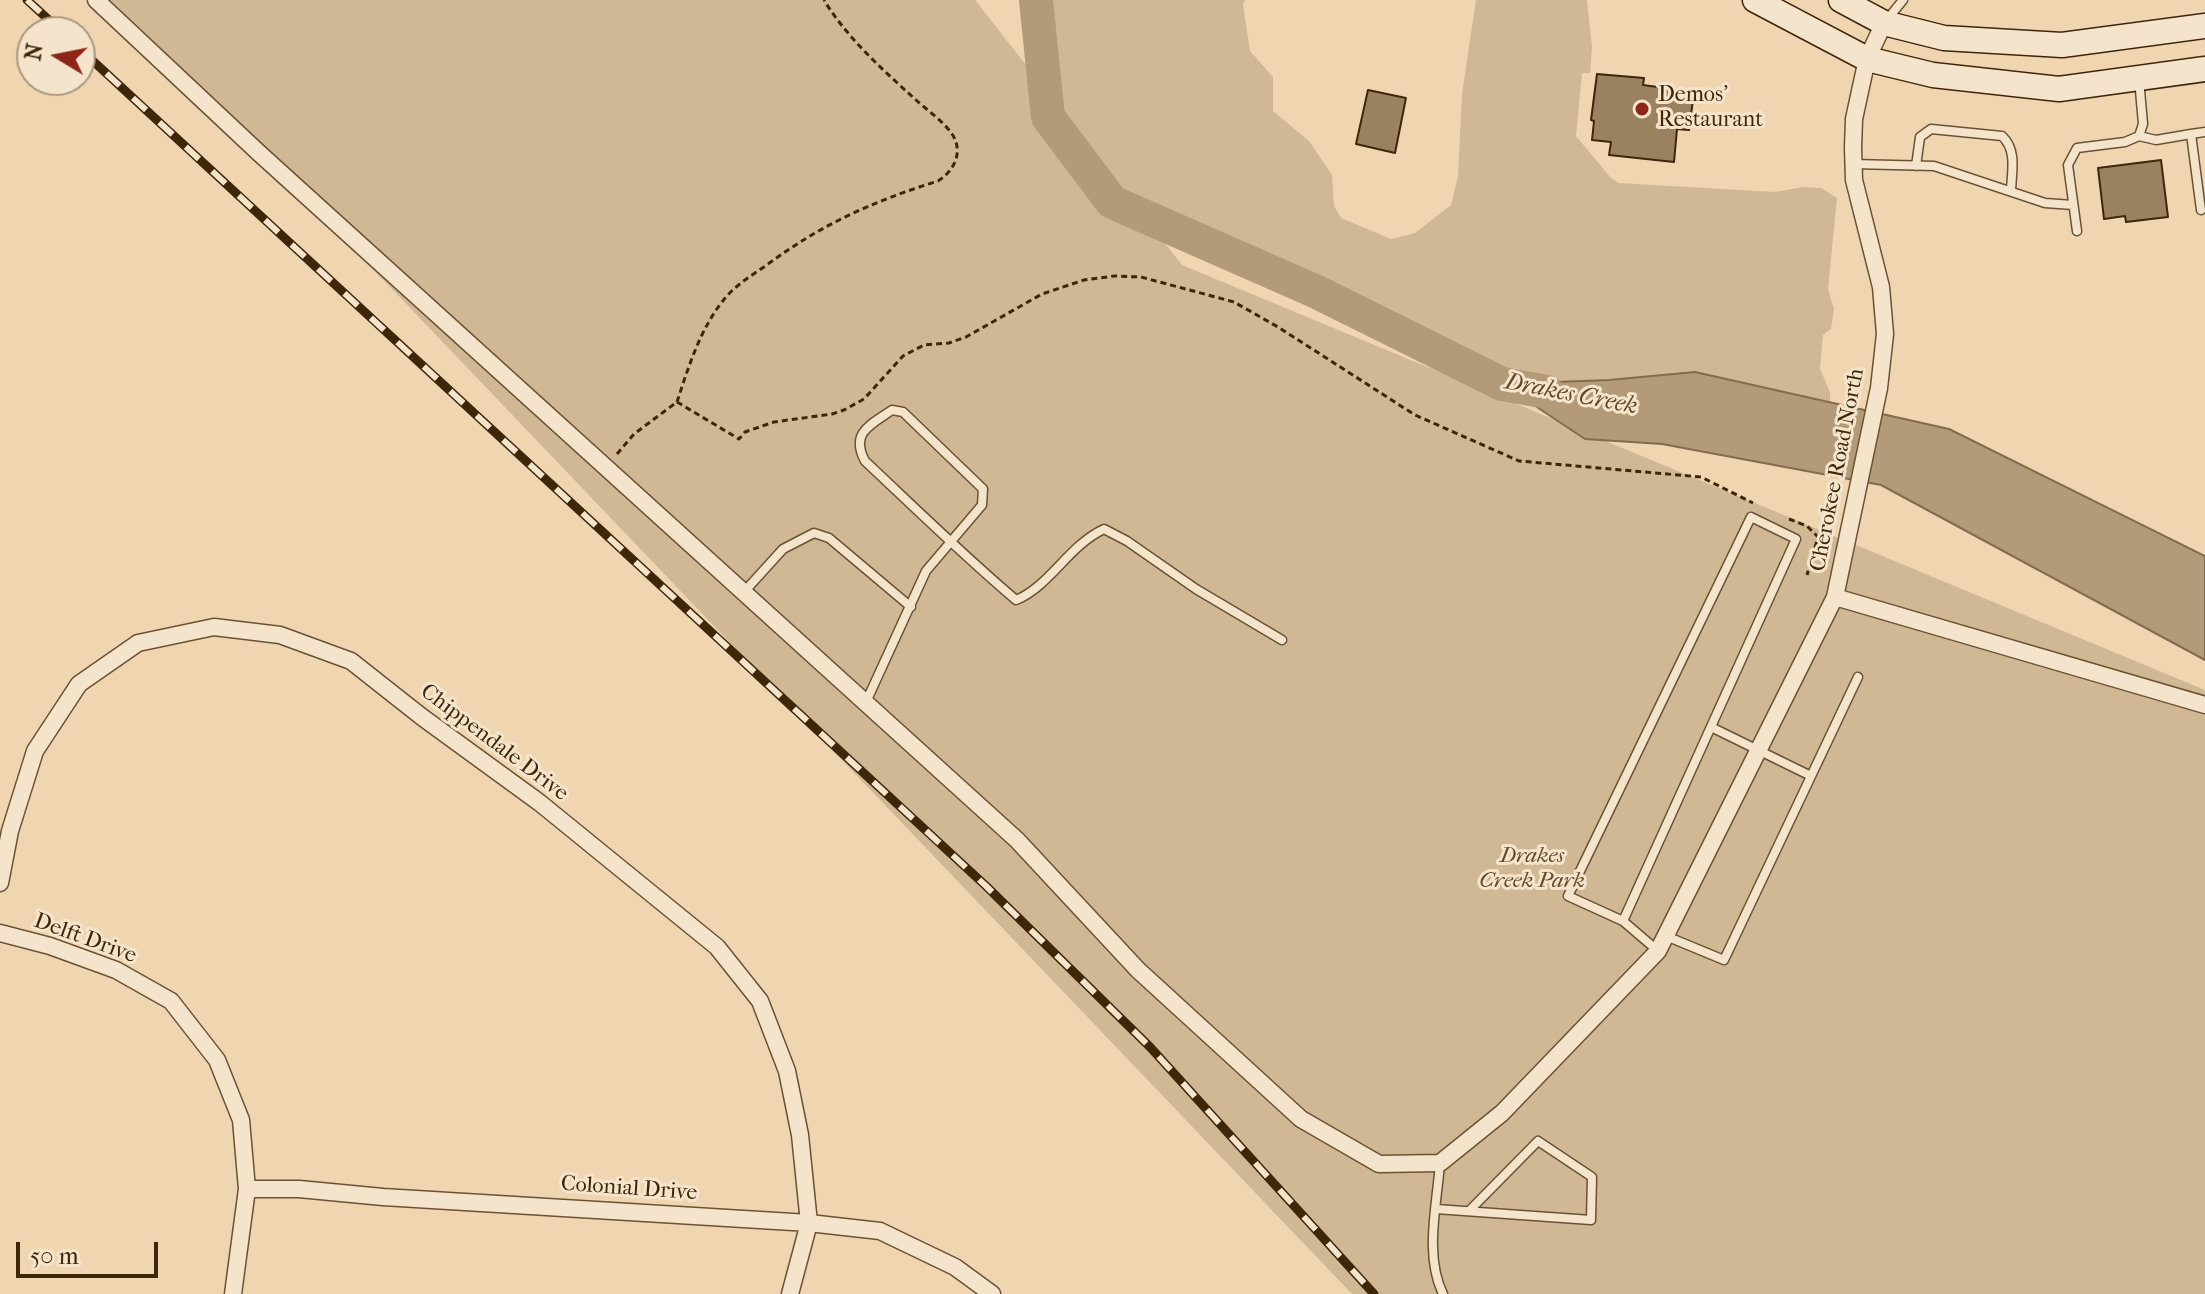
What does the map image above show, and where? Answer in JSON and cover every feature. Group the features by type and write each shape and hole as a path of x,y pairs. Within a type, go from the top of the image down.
{"main road":[{"path":"1755,0 1867,59 1933,75 2059,89 2205,69"},
{"path":"1841,0 1884,23 1944,38 2062,45 2205,26"}],"street":[{"path":"96,0 259,153 1017,840 1138,970 1301,1119 1379,1164 1440,1163 1502,1113 1662,944 1835,597"},
{"name":"Cherokee Road North","path":"1884,23 1867,59 1854,119 1853,164 1854,180 1881,287 1885,334 1879,388 1835,597 2205,705"},
{"name":"Chippendale Drive","path":"0,883 10,831 35,751 79,684 138,643 214,627 280,635 351,661 540,803 717,947 760,1001 787,1071 800,1135 809,1223 790,1294"},
{"name":"Delft Drive","path":"0,933 50,946 116,970 171,1001 217,1060 241,1120 247,1189 233,1294"},
{"name":"Colonial Drive","path":"247,1189 299,1189 809,1223 880,1231 955,1267 992,1294"}],"lane":[{"path":"1884,23 1903,0"},
{"path":"2139,78 2143,124 2139,136"},
{"path":"1916,166 1920,137 1931,129 2002,136 2013,153 2011,190"},
{"path":"2077,231 2068,165 2077,148 2125,142 2139,136 2156,140 2205,132"},
{"path":"2191,134 2201,210"},
{"path":"1853,164 1934,166 2045,203 2073,205"},
{"path":"866,703 926,571 951,541 982,505 983,489 903,412 892,410 859,439 858,447 865,461 951,541 1016,600 1041,583 1085,538 1104,529 1282,640"},
{"path":"1623,921 1796,539 1751,517 1568,896 1623,921 1662,944 1724,960 1858,677"},
{"path":"744,592 783,549 814,533 829,538 911,607"},
{"path":"1711,727 1811,776"},
{"path":"1436,1209 1591,1220 1592,1177 1538,1141 1469,1211"},
{"path":"1440,1163 1432,1260 1443,1294"}],"path":[{"path":"609,470 619,451 634,434 677,402 690,362 712,315 729,293 813,232 857,209 938,181 949,174 955,164 957,149 952,134 887,74 824,0"},
{"path":"677,402 739,439 745,432 774,422 832,414 864,399 903,356 924,345 949,343 966,337 1042,294 1084,280 1114,276 1141,277 1234,302 1415,415 1519,461 1701,477 1756,504"},
{"path":"1781,515 1807,526 1818,537 1807,575"}],"green space":[{"name":"Drakes Creek Park","path":"108,0 975,0 1045,89 1036,0 1245,0 1250,51 1273,77 1273,111 1309,141 1332,175 1334,206 1341,218 1391,239 1415,233 1451,205 1458,176 1462,94 1476,0 1587,0 1592,47 1590,73 1582,73 1576,136 1611,178 1619,183 1775,192 1803,187 1821,188 1837,198 1828,289 1834,309 1831,329 1823,335 1820,369 1830,392 1830,403 1695,372 1609,380 1502,384 1317,292 1144,217 1182,265 2205,690 2205,1294 1352,1294 286,178"}],"water":[{"path":"1695,372 1949,429 2205,556 2205,660 1881,485 1662,444 1585,439 1502,384 1609,380"}],"building":[{"name":"Demos' Restaurant","path":"1597,74 1644,78 1643,85 1694,92 1689,130 1677,129 1674,162 1609,155 1611,142 1592,140 1594,121 1591,120"},
{"path":"1368,90 1406,98 1395,153 1356,144"},
{"path":"2161,160 2168,217 2126,222 2125,216 2104,219 2098,168"}],"waterway":[{"name":"Drakes Creek","path":"1036,0 1048,117 1112,202 1317,292 1502,384 1547,392"}],"railway":[{"path":"27,0 44,16"},
{"path":"96,64 986,886 1150,1047 1374,1294"}],"place":[{"name":"Demos' Restaurant","path":"1642,109"}]}
